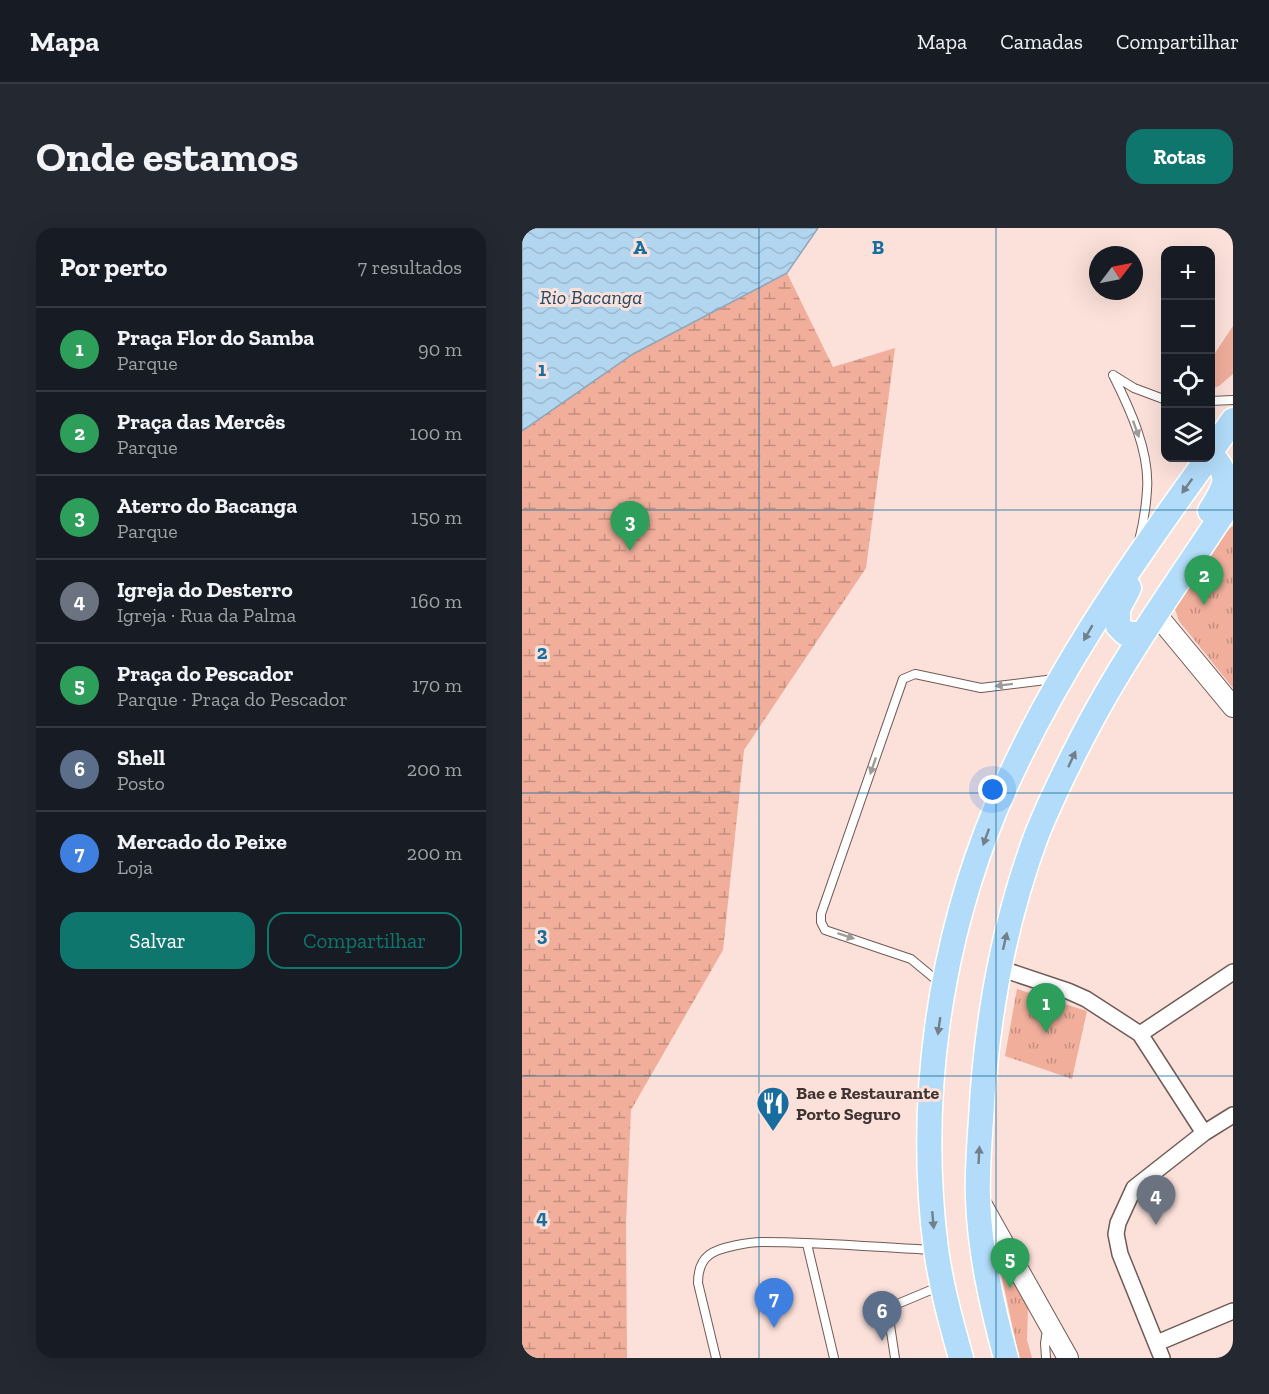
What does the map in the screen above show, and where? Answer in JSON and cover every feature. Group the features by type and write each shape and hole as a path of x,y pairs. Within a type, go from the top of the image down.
{"main road":[{"path":"1215,447 1233,420"},
{"path":"1185,571 1192,540 1227,485 1224,468 1215,460"},
{"path":"961,1358 942,1285 936,1250 930,1178 932,1072 944,987 961,910 995,811 1044,709 1094,622 1205,462"},
{"path":"1006,1358 985,1266 978,1198 983,1077 999,968 1014,905 1038,833 1083,736 1155,614 1224,520 1233,498"},
{"path":"1142,635 1132,635 1120,629 1117,623 1118,609 1120,601 1149,558 1167,514"}],"street":[{"path":"1155,614 1233,707"},
{"path":"999,968 1086,999 1140,1034 1204,1132"},
{"path":"1140,1034 1233,972"},
{"path":"1233,1115 1204,1132 1134,1188 1118,1223 1116,1234 1120,1254 1160,1351 1233,1311"},
{"path":"978,1198 1068,1358"}],"lane":[{"path":"1133,564 1141,531 1147,489 1144,457 1138,433 1113,375 1134,388 1161,398"},
{"path":"1215,401 1233,400"},
{"path":"944,987 911,959 825,930 821,922 821,914 903,679 915,674 981,688 1062,678"},
{"path":"716,1358 698,1283 698,1272 709,1255 719,1249 760,1242 936,1250"},
{"path":"807,1244 834,1358"},
{"path":"895,1358 888,1312 894,1305 942,1285"},
{"path":"1046,1358 1045,1343 1048,1323"}],"green space":[{"path":"787,273 833,367 895,348 866,568 744,750 723,950 631,1110 626,1224 627,1358 522,1358 522,431 633,354"},
{"path":"1233,326 1233,374 1215,388 1215,354"},
{"path":"1233,526 1233,688 1179,621 1175,609 1176,602 1217,537"},
{"path":"1017,989 1087,1011 1072,1079 1005,1056"},
{"path":"996,1249 1028,1308 1027,1340 1032,1358 1019,1358"}],"water":[{"name":"Rio Bacanga","path":"522,228 818,228 787,273 633,354 522,431"}],"place":[{"name":"Aterro do Bacanga","path":"630,551"},
{"name":"Praça das Mercês","path":"1204,605"},
{"name":"Praça Flor do Samba","path":"1046,1033"},
{"name":"Bae e Restaurante Porto Seguro","path":"773,1132"},
{"name":"Igreja do Desterro","path":"1156,1225"},
{"name":"Praça do Pescador","path":"1010,1288"},
{"name":"Mercado do Peixe","path":"774,1328"},
{"name":"Shell","path":"882,1341"}]}
